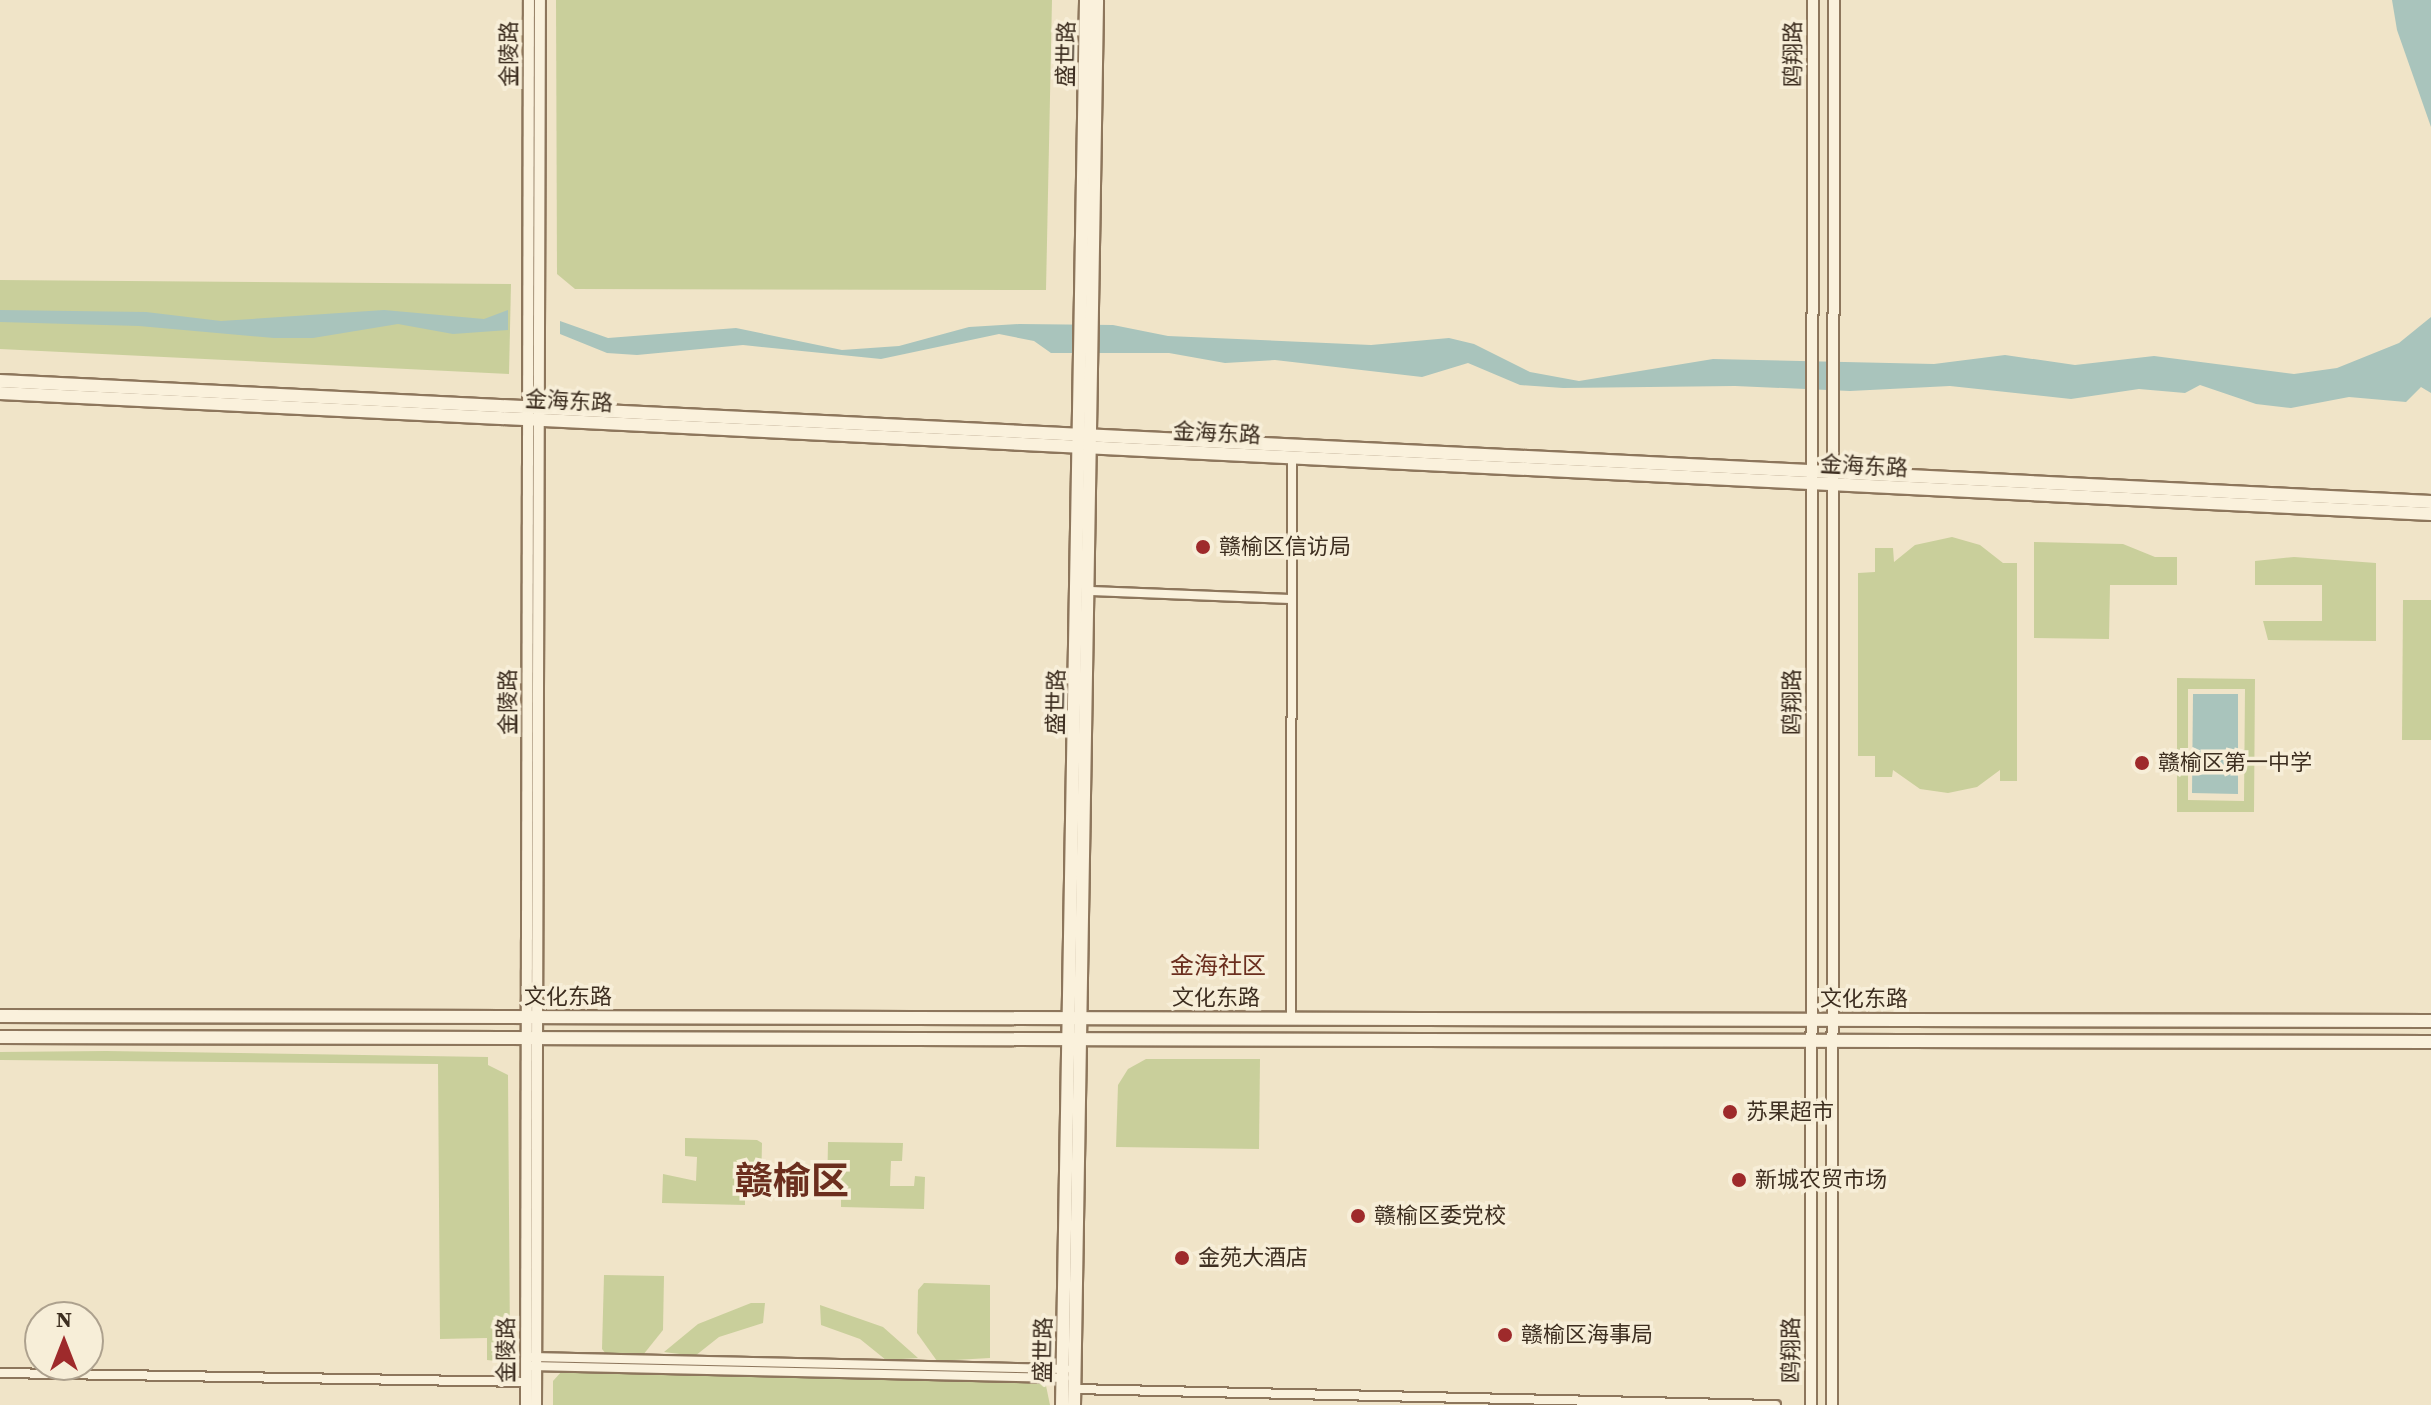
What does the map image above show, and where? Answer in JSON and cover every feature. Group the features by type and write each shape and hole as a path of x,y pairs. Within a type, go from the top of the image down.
{"main road":[{"name":"盛世路","path":"1074,1405 1070,1377 1075,1039 1089,591 1085,441 1086,0"},
{"name":"盛世路","path":"1076,1018 1085,441 1097,0"},
{"name":"金海东路","path":"0,381 534,414"},
{"name":"金海东路","path":"0,393 534,414 1812,477 2431,514"},
{"name":"金海东路","path":"1085,441 1292,457 1812,477"},
{"name":"金海东路","path":"1834,479 2431,502"},
{"name":"文化东路","path":"0,1016 2431,1021"},
{"name":"文化东路","path":"0,1037 2431,1042"},
{"name":"盛世路","path":"1062,1405 1070,1377"}],"street":[{"name":"金陵路","path":"529,0 534,414"},
{"name":"金陵路","path":"536,1405 531,1361 534,414 540,0"},
{"name":"鸥翔路","path":"1811,1405 1813,0"},
{"name":"鸥翔路","path":"1832,1405 1834,0"},
{"path":"1291,1018 1292,457"},
{"path":"1089,591 1292,599"},
{"name":"金陵路","path":"526,1405 526,1382 531,1361"},
{"path":"531,1361 1070,1377 1314,1394 1776,1405"},
{"path":"0,1373 526,1382"},
{"path":"1313,1405 1314,1394"}],"green space":[{"path":"556,0 1052,0 1046,290 575,289 557,274"},
{"path":"0,280 511,284 509,374 0,349"},
{"path":"1952,537 1980,545 2003,563 2017,563 2017,781 2000,781 2000,770 1977,787 1948,793 1920,789 1893,770 1892,777 1875,777 1875,756 1858,756 1858,573 1875,572 1875,548 1893,548 1894,562 1915,545"},
{"path":"2034,542 2123,544 2155,557 2177,557 2177,585 2110,585 2109,639 2034,638"},
{"path":"2294,557 2376,563 2376,641 2268,640 2263,621 2322,621 2322,585 2255,585 2255,561"},
{"path":"2403,600 2431,600 2431,740 2402,740"},
{"path":"2177,678 2255,679 2254,812 2177,812","holes":["2188,689 2245,689 2244,801 2188,800"]},
{"path":"0,1052 488,1057 488,1065 508,1075 510,1346 496,1361 487,1360 487,1338 440,1339 438,1064 0,1060"},
{"path":"1146,1059 1260,1059 1259,1149 1116,1147 1118,1085 1128,1069"},
{"path":"685,1138 757,1140 762,1143 761,1187 745,1192 745,1205 662,1203 663,1174 696,1181 697,1157 685,1156"},
{"path":"828,1142 903,1143 902,1161 891,1161 890,1186 914,1186 915,1176 925,1177 924,1209 841,1207 841,1194 827,1194"},
{"path":"604,1275 664,1276 663,1330 643,1355 606,1354 602,1349"},
{"path":"924,1283 990,1285 990,1358 937,1361 917,1333 918,1290"},
{"path":"751,1303 765,1303 763,1323 719,1337 695,1356 664,1352 698,1324"},
{"path":"820,1305 883,1327 918,1358 886,1360 860,1339 821,1325"},
{"path":"562,1371 1045,1381 1050,1405 553,1405 553,1381"}],"water":[{"path":"2392,0 2431,0 2431,127 2397,30"},
{"path":"0,310 146,312 221,321 384,310 484,319 508,310 508,330 453,334 398,324 313,338 274,338 139,326 0,322"},
{"path":"2431,317 2431,393 2421,387 2406,402 2349,397 2291,408 2256,404 2200,385 2185,393 2139,389 2071,399 1950,386 1850,391 1735,386 1563,388 1520,385 1468,363 1422,377 1275,360 1225,363 1169,353 1051,353 1034,341 999,334 881,359 743,345 637,355 607,353 560,334 560,321 608,338 736,328 842,350 899,346 969,327 1019,324 1113,325 1168,336 1371,345 1449,338 1474,344 1530,372 1579,381 1713,359 1934,364 2005,355 2075,365 2154,356 2294,374 2337,368 2399,343"},
{"path":"2193,694 2238,694 2238,794 2192,793"}],"place":[{"name":"赣榆区信访局","path":"1203,547"},
{"name":"赣榆区第一中学","path":"2142,763"},
{"name":"苏果超市","path":"1730,1112"},
{"name":"新城农贸市场","path":"1739,1180"},
{"name":"赣榆区委党校","path":"1358,1216"},
{"name":"金苑大酒店","path":"1182,1258"},
{"name":"赣榆区海事局","path":"1505,1335"}],"district":[{"name":"金海社区","path":"1218,966"},
{"name":"赣榆区","path":"792,1182"}]}
